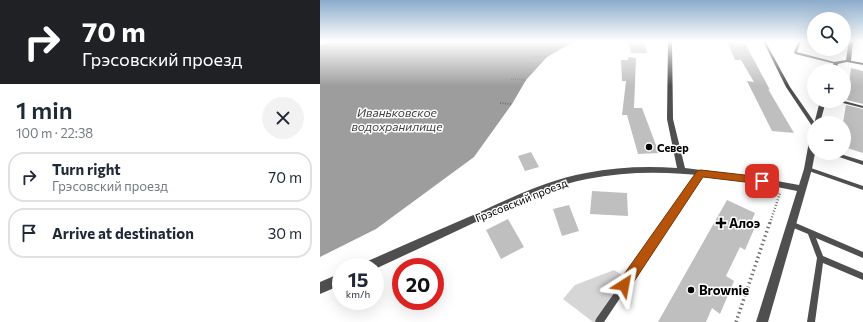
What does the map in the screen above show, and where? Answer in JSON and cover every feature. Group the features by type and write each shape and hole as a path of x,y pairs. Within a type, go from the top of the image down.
{"street":[{"path":"670,56 670,119 682,172"},
{"path":"836,63 848,61 849,56"},
{"path":"762,322 810,160"},
{"name":"Грэсовский проезд","path":"384,260 553,185 586,176 614,171 701,173 751,178 801,189"},
{"path":"320,288 332,283"}],"lane":[{"path":"772,56 788,87 808,116"},
{"path":"808,56 836,63"},
{"path":"848,61 863,64"},
{"path":"851,104 863,107"},
{"path":"851,159 863,163"},
{"path":"808,169 863,188"},
{"path":"599,322 701,173"},
{"path":"792,224 863,255"},
{"path":"811,233 820,258 811,322"},
{"path":"820,258 863,277"}],"path":[{"path":"532,56 547,57"},
{"path":"511,79 526,80"},
{"path":"500,103 512,104"},
{"path":"736,322 783,185"}],"shaded area":[{"path":"614,270 627,278 596,322 593,322 563,299 575,285"}],"water":[{"name":"Иваньковское водохранилище","path":"320,56 549,56 526,80 512,104 474,157 376,229 320,257"}],"building":[{"path":"733,56 752,56 770,90 768,89 794,133 772,131 747,81 754,82 741,60 735,60"},
{"path":"628,57 636,58 634,108 642,108 659,153 638,154 627,115 622,115 626,81 622,81 621,60 628,60"},
{"path":"851,68 863,71 863,104 851,101"},
{"path":"851,106 863,109 863,153 851,149 851,116 844,116 846,108 851,108"},
{"path":"531,152 539,167 525,171 518,156"},
{"path":"592,191 627,193 628,216 590,214"},
{"path":"727,200 755,213 750,225 755,227 745,250 740,247 726,276 734,281 720,314 712,308 706,322 658,322"},
{"path":"569,205 579,231 562,236 553,209"},
{"path":"508,219 524,247 501,259 486,230"}],"place":[{"name":"Север","path":"649,147"},
{"name":"Алоэ","path":"721,223"},
{"name":"Brownie","path":"691,290"}],"route":[{"path":"624,285 701,173 751,178 762,181"}]}
